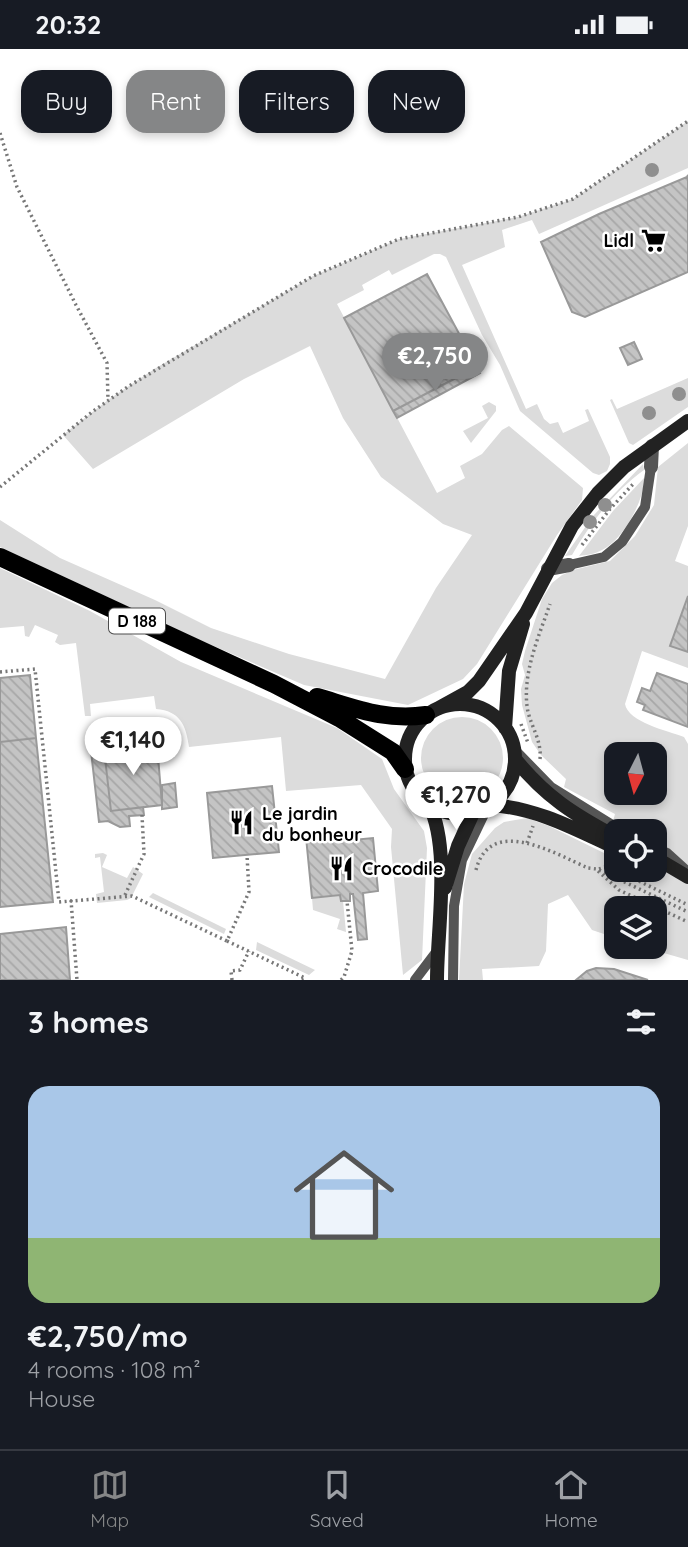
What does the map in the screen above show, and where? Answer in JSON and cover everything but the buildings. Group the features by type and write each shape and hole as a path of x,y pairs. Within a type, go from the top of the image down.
{"main road":[{"name":"D 188","path":"0,557 274,684 340,718 393,752 405,769"},
{"name":"D 188","path":"274,684 373,714 401,719 432,712"}],"street":[{"path":"604,842 549,816 508,806 458,814 443,812 418,795 405,769 404,754 415,726 432,712 468,692 480,681 526,613 572,526 598,493 624,467 688,421"},
{"path":"652,446 652,467"},
{"path":"548,569 569,565"},
{"path":"526,613 509,671 505,728 514,754 552,798 604,830"},
{"path":"432,712 453,704 468,705 483,709 505,728"},
{"path":"439,906 458,846 484,808 506,789 511,779 514,754"},
{"path":"429,805 436,818 440,836 438,980"},
{"path":"667,864 688,876"},
{"path":"667,870 688,876"}],"lane":[{"path":"569,565 604,557 622,542 645,507 652,467"},
{"path":"514,754 551,787 604,820"},
{"path":"453,980 454,906 462,860 484,808"},
{"path":"667,853 688,876"},
{"path":"415,980 438,950"}],"path":[{"path":"0,487 108,400 156,368 313,276 399,239 518,217 573,199 688,121"},
{"path":"0,133 18,187 107,363 108,400"},
{"path":"569,565 610,509 652,467"},
{"path":"539,761 539,740 527,705 530,666 552,597"},
{"path":"522,669 530,666"},
{"path":"0,672 36,669 59,902 125,895 135,897 305,978 299,980"},
{"path":"520,721 531,747"},
{"path":"535,754 545,765"},
{"path":"125,895 144,854 142,815"},
{"path":"474,875 477,863 492,843 506,840 527,843 588,868 597,869 688,912"},
{"path":"226,941 249,892 247,855"},
{"path":"597,869 608,866 688,905"},
{"path":"597,869 619,890 688,922"},
{"path":"71,900 77,980"},
{"path":"341,980 352,951 347,901"},
{"path":"232,980 231,971 240,970 249,951"}],"shaded area":[{"path":"688,121 688,168 539,234 532,220 502,230 505,247 462,265 526,409 537,404 544,419 550,424 558,422 563,433 589,421 585,410 588,409 610,457 607,471 599,475 593,473 520,411 446,257 434,254 392,275 389,270 362,285 364,290 337,304 437,493 465,478 460,466 482,454 502,430 509,426 583,488 582,500 557,535 477,664 463,679 408,705 304,685 0,547 0,520 60,558 211,628 289,654 385,679 436,588 472,535 443,524 381,477 343,418 310,346 244,379 93,469 63,435 156,368 313,276 399,239 518,217 573,199"},
{"path":"688,378 688,407 633,445 629,443 610,400 612,399 617,409"},
{"path":"489,402 496,406 496,411 471,443 463,431 488,418 482,406"},
{"path":"688,443 688,526 675,561 688,566 688,596 670,645 688,652 688,668 642,651 625,704 633,716 659,729 684,737 688,744 688,960 667,954 667,896 604,896 604,934 592,930 568,895 548,904 546,951 539,966 482,969 483,980 459,980 464,884 472,854 495,828 504,822 527,818 604,853 604,882 667,882 667,819 614,819 615,814 564,787 566,779 541,755 532,742 522,705 521,689 525,675 522,664 525,651 542,599 552,583 573,570 610,561 635,536 654,505 658,467"},
{"path":"643,464 644,470 604,509 572,555 565,556 593,516"},
{"path":"644,478 641,497 631,519 617,538 599,551 579,556 613,511"},
{"path":"0,568 90,611 181,662 337,728 382,759 394,789 424,831 427,848 422,960 403,975 391,847 392,829 361,785 286,791 281,737 189,747 184,726 176,716 156,709 154,696 90,704 91,716 85,716 76,643 60,645 55,642 58,635 35,625 29,637 25,636 24,626 0,628"},
{"path":"462,717 478,720 491,729 500,742 503,758 500,774 491,787 478,796 462,799 446,796 433,787 424,774 421,758 424,742 433,729 446,720"},
{"path":"95,854 107,855 102,867 127,878 133,867 143,874 131,898 97,903 96,894 104,892 100,857 95,858"},
{"path":"153,893 226,929 224,934 149,897"},
{"path":"340,895 346,932 337,929 340,919 313,910 312,898"},
{"path":"257,942 315,970 309,975 256,950"}],"place":[{"name":"Lidl","path":"654,240"},
{"name":"Le jardin du bonheur","path":"242,823"},
{"name":"Crocodile","path":"342,868"}]}
